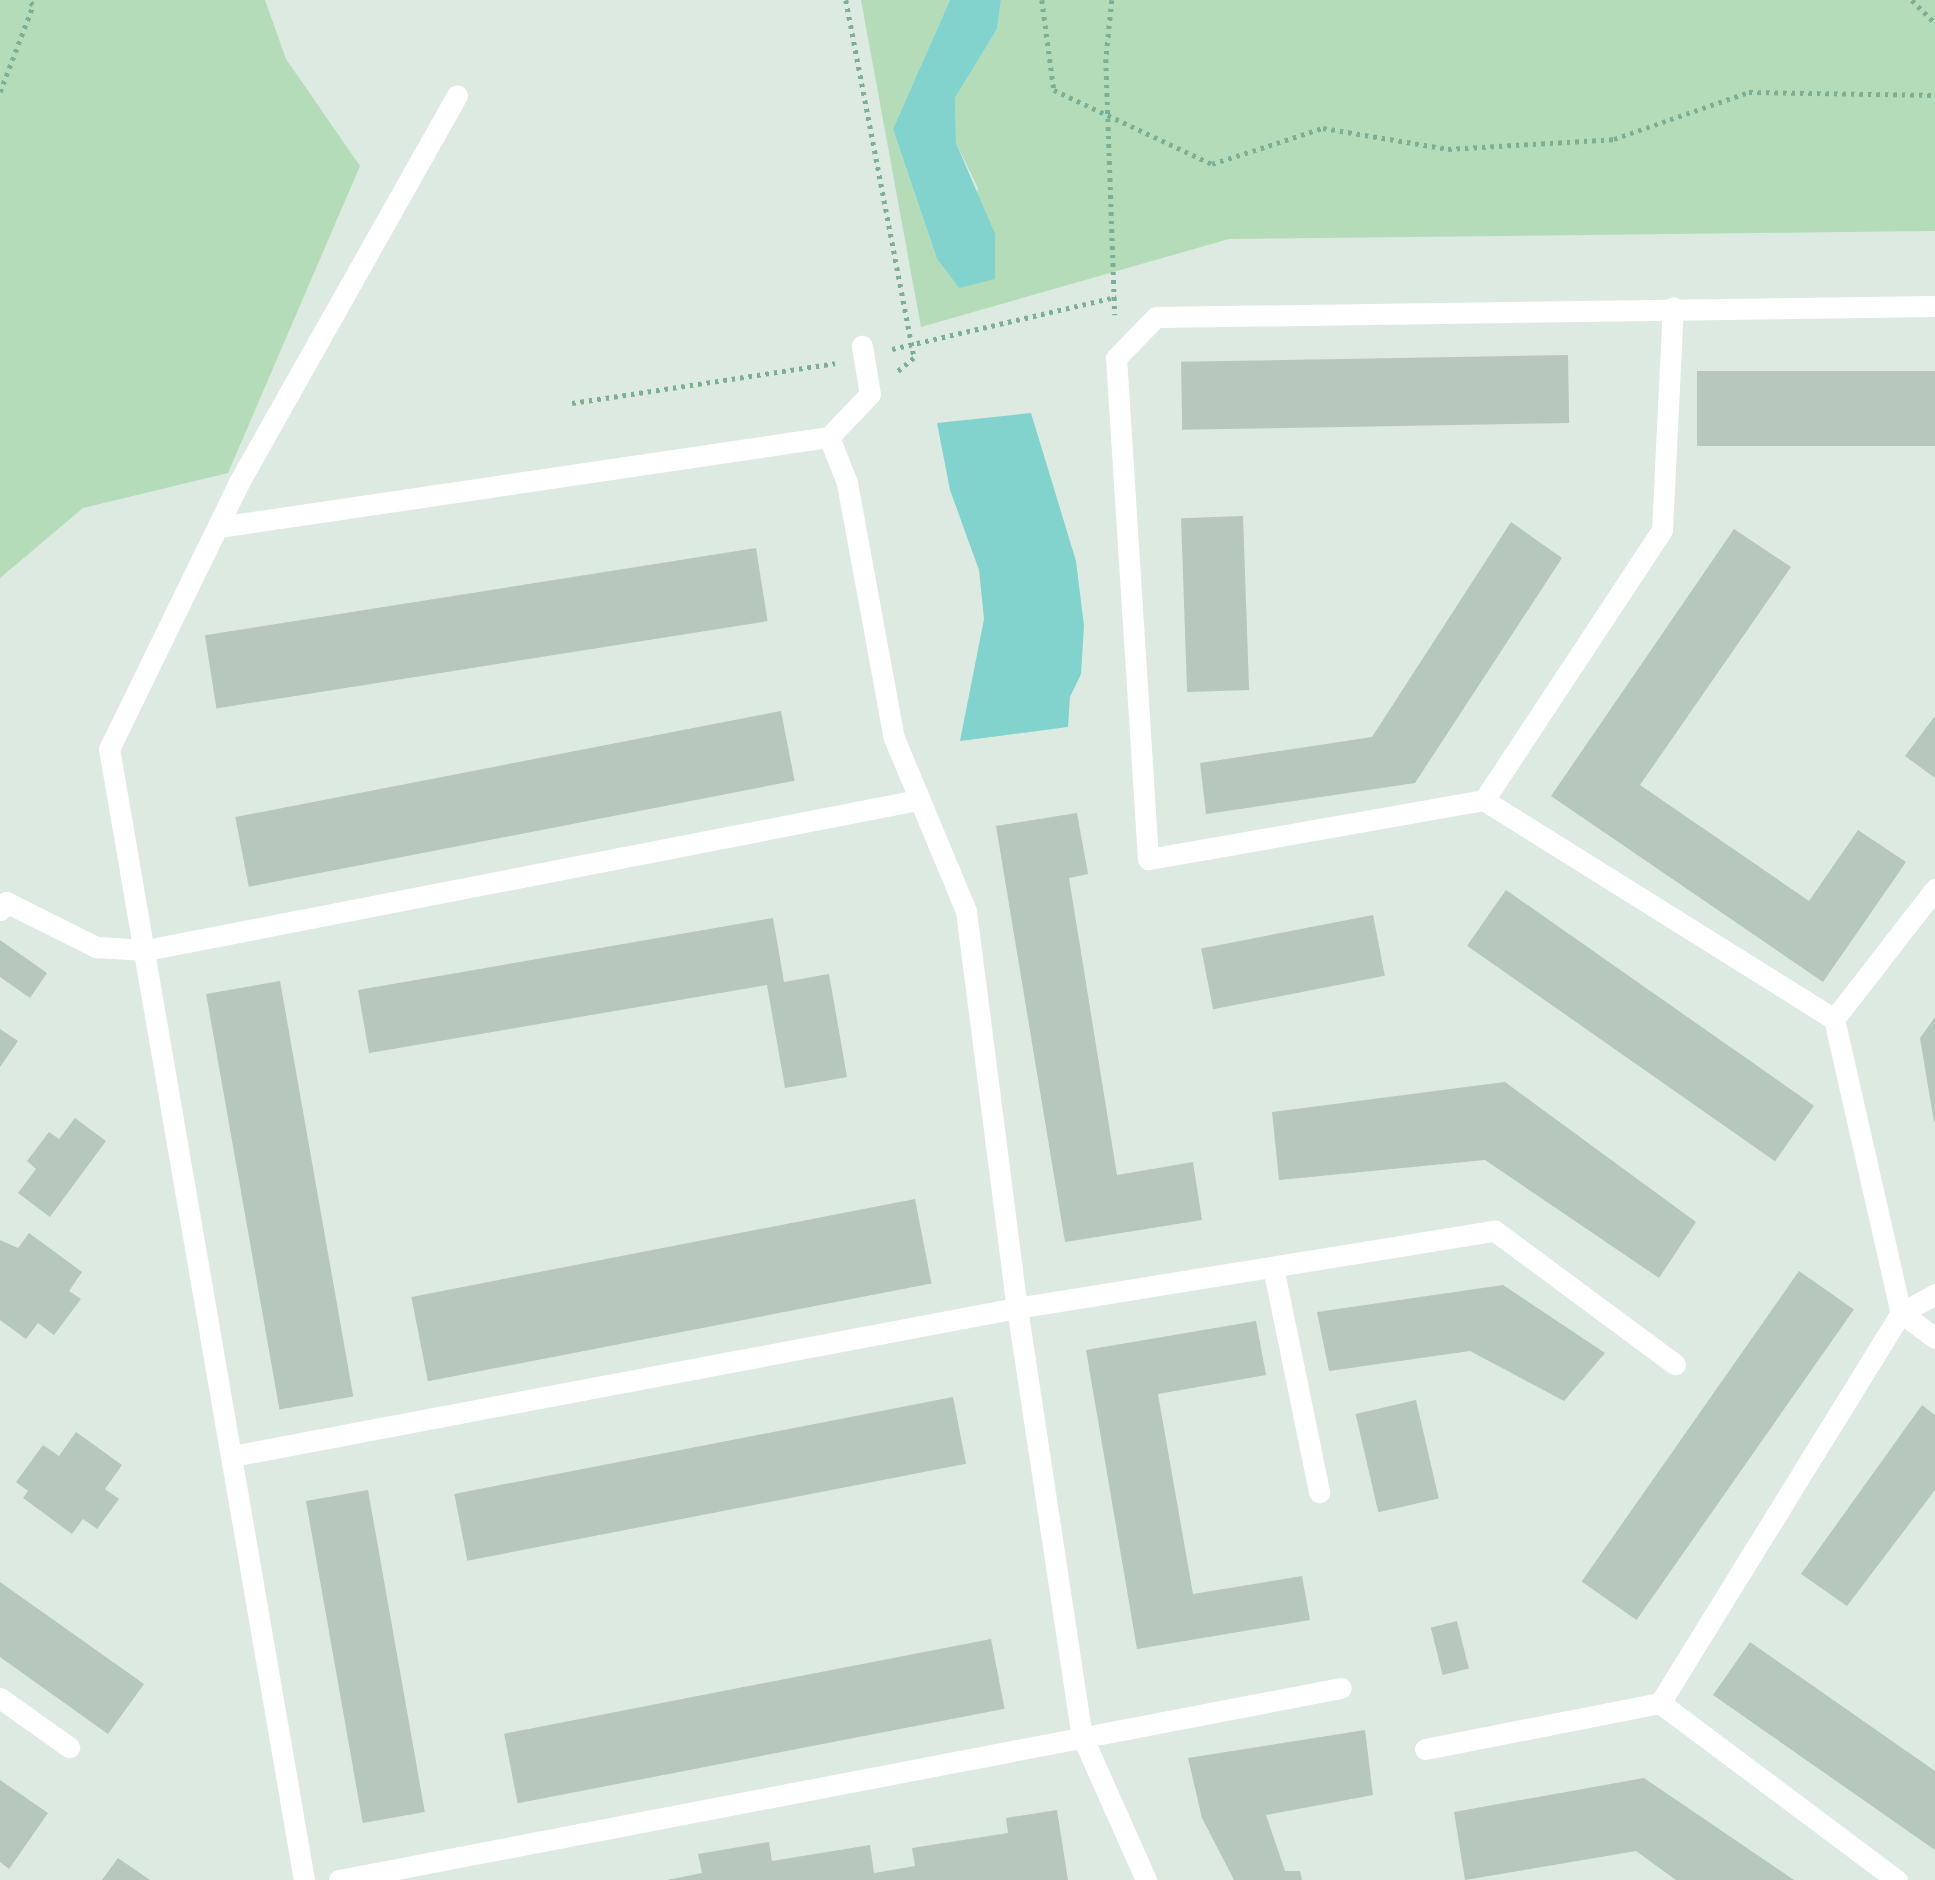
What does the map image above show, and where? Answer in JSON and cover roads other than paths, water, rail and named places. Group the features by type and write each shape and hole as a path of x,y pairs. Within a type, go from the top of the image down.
{"street":[{"path":"304,1880 146,950 109,749 219,527 457,96"},
{"path":"1935,306 1673,307 1156,317 1116,358 1148,859 1484,800 1834,1019 1901,1313 1935,1338"},
{"path":"1484,800 1662,530 1673,307"},
{"path":"219,527 829,437 870,394 862,346"},
{"path":"829,437 847,483 894,738 966,911 1017,1308 1082,1736 1146,1880"},
{"path":"3,906 96,947 146,950 918,800"},
{"path":"1834,1019 1935,889"},
{"path":"232,1456 1017,1308 1494,1231 1675,1364"},
{"path":"1273,1267 1319,1492"},
{"path":"1424,1749 1660,1703 1901,1313 1935,1294"},
{"path":"339,1880 1342,1688"},
{"path":"0,1698 69,1747"},
{"path":"1660,1703 1897,1880"}],"water":[{"path":"950,0 1001,0 997,29 955,98 956,143 995,234 995,279 959,288 937,259 893,129"},
{"path":"1031,413 1076,561 1084,626 1081,674 1070,697 1068,727 960,741 984,619 979,570 950,490 937,423"}]}
